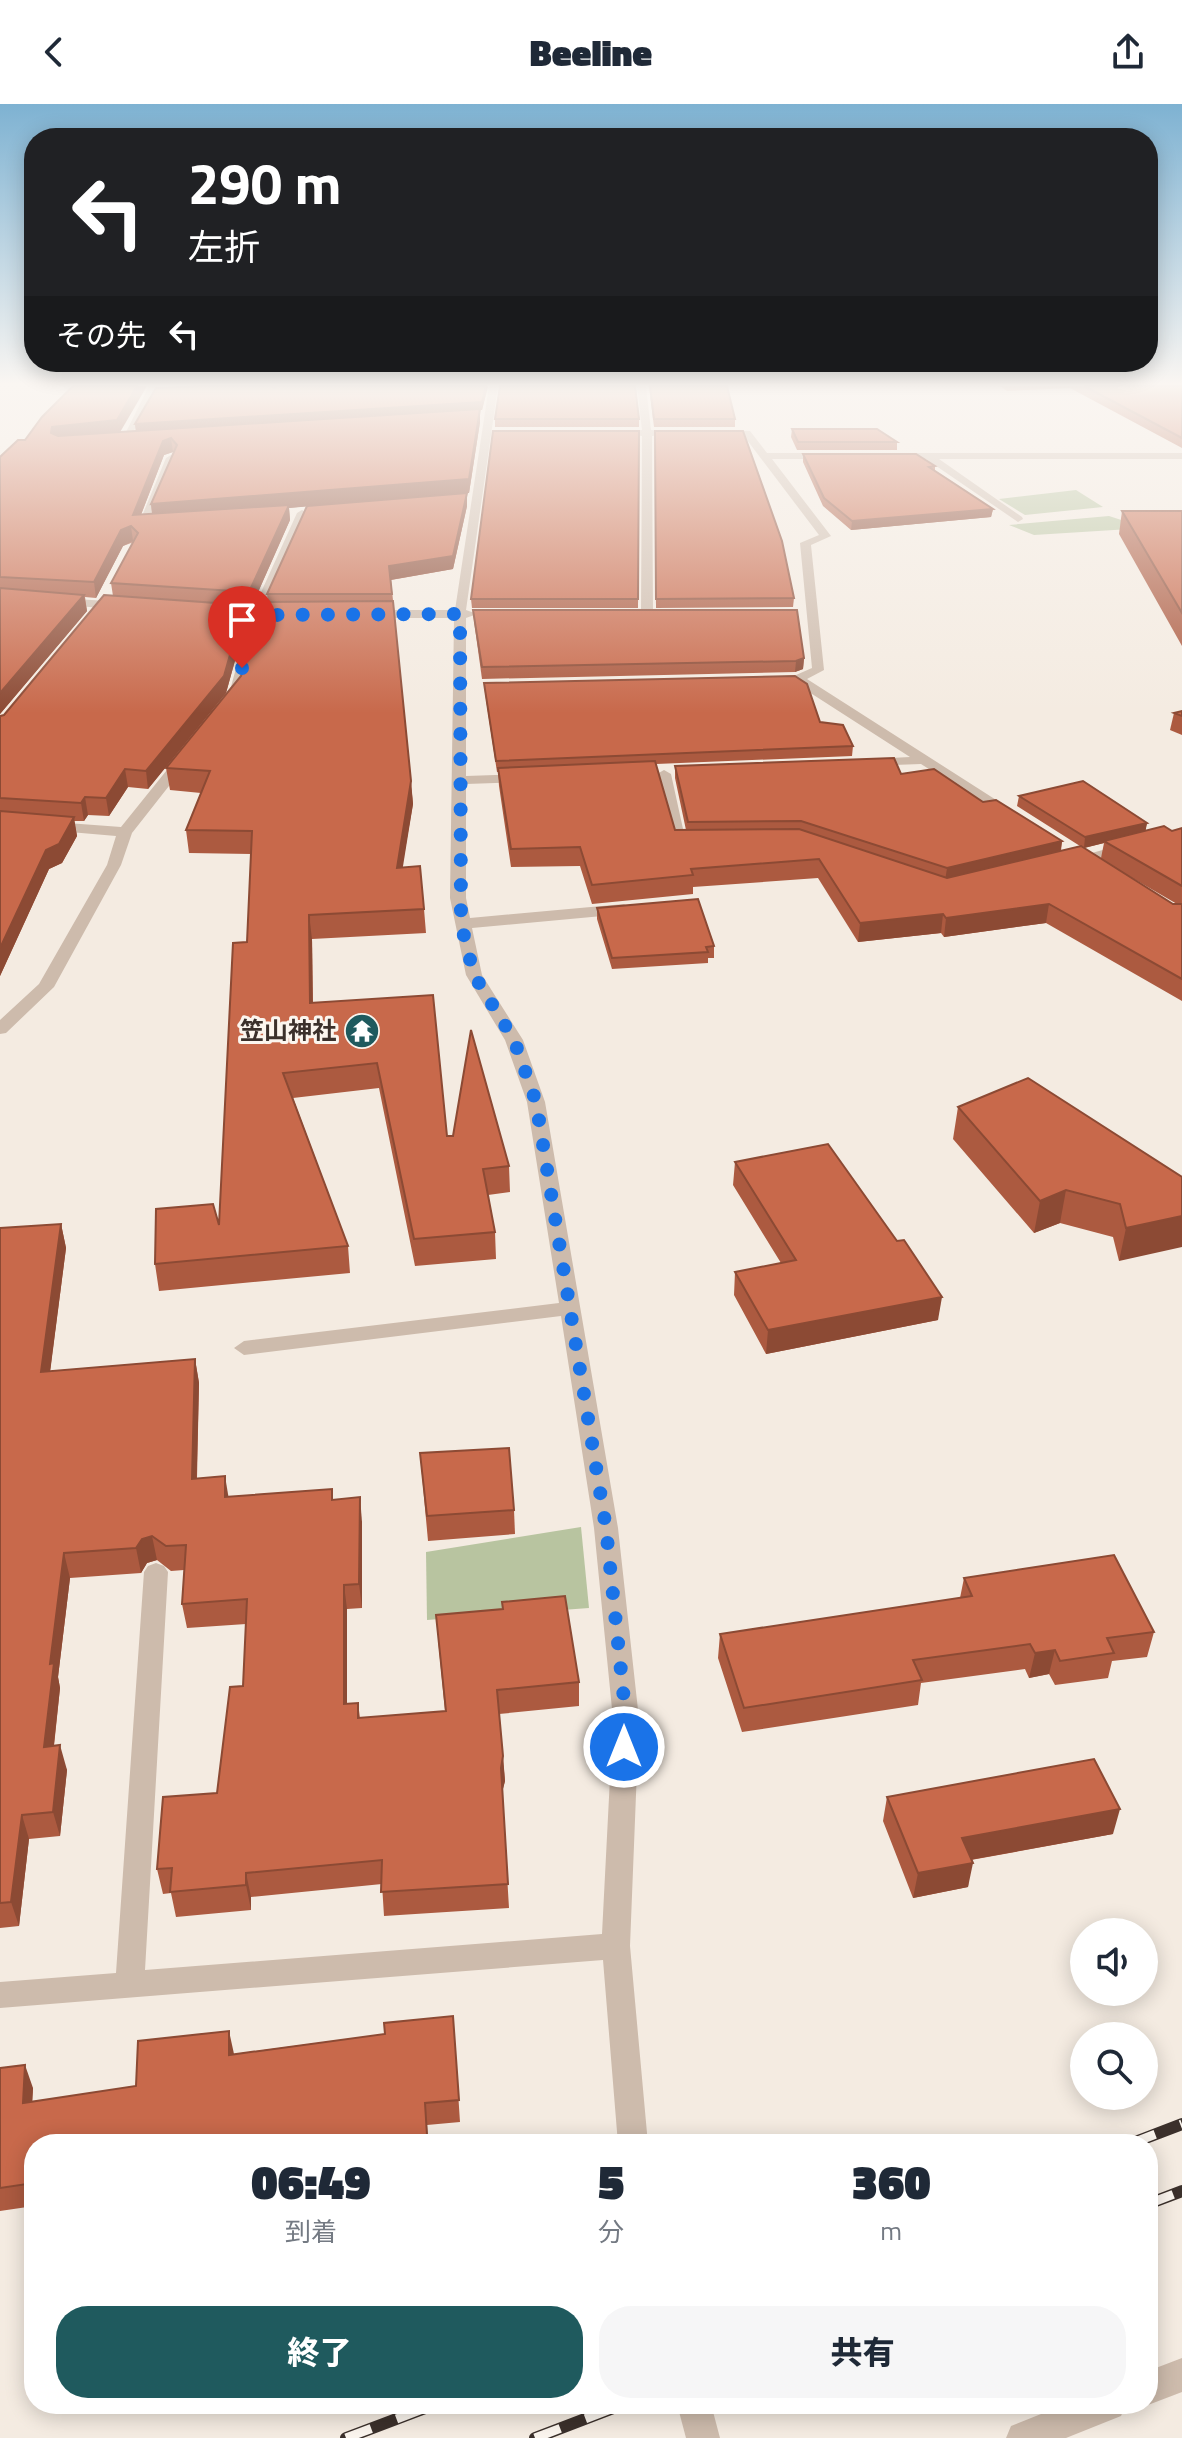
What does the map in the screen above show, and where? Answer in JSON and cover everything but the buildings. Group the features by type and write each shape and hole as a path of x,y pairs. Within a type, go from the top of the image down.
{"street":[{"path":"155,495 141,526 170,524"},
{"path":"478,495 460,614 466,686 459,780 461,924 474,975 514,1040 536,1102 606,1528 626,1719 616,1946 632,2134"},
{"path":"647,495 647,614"},
{"path":"755,680 798,679 818,670 805,543 826,536 792,495"},
{"path":"984,495 1018,519"},
{"path":"461,500 477,499"},
{"path":"215,720 235,695 257,615 308,513 288,515"},
{"path":"91,617 105,599"},
{"path":"44,601 105,599 133,606"},
{"path":"211,612 304,614"},
{"path":"351,614 491,614"},
{"path":"632,614 662,614"},
{"path":"796,614 811,614"},
{"path":"798,679 1028,826"},
{"path":"0,1029 46,987 114,865 125,832 195,745"},
{"path":"862,764 923,760"},
{"path":"664,773 679,842 709,841"},
{"path":"459,780 538,778"},
{"path":"0,822 125,832"},
{"path":"1051,865 1074,854 1182,832"},
{"path":"1074,854 1105,873"},
{"path":"461,924 643,907"},
{"path":"244,1348 570,1308"},
{"path":"130,1985 156,1572"},
{"path":"0,1995 616,1946"},
{"path":"1158,2384 1182,2375"},
{"path":"697,2414 703,2438"},
{"path":"1023,2438 1084,2414"}],"green space":[{"path":"1084,495 1103,507 1025,515 999,499"},
{"path":"1109,516 1146,528 1034,535 1009,525"},
{"path":"581,1527 589,1608 427,1620 426,1552"}],"railway":[{"path":"1156,2134 1182,2124"},
{"path":"1158,2200 1182,2191"},
{"path":"346,2438 410,2414"},
{"path":"535,2438 598,2414"}],"place":[{"name":"笠山神社","path":"362,1031"}],"route":[{"path":"242,668 257,615 460,614 458,898 461,924 474,975 514,1040 536,1102 606,1528 626,1719 624,1747"}]}
